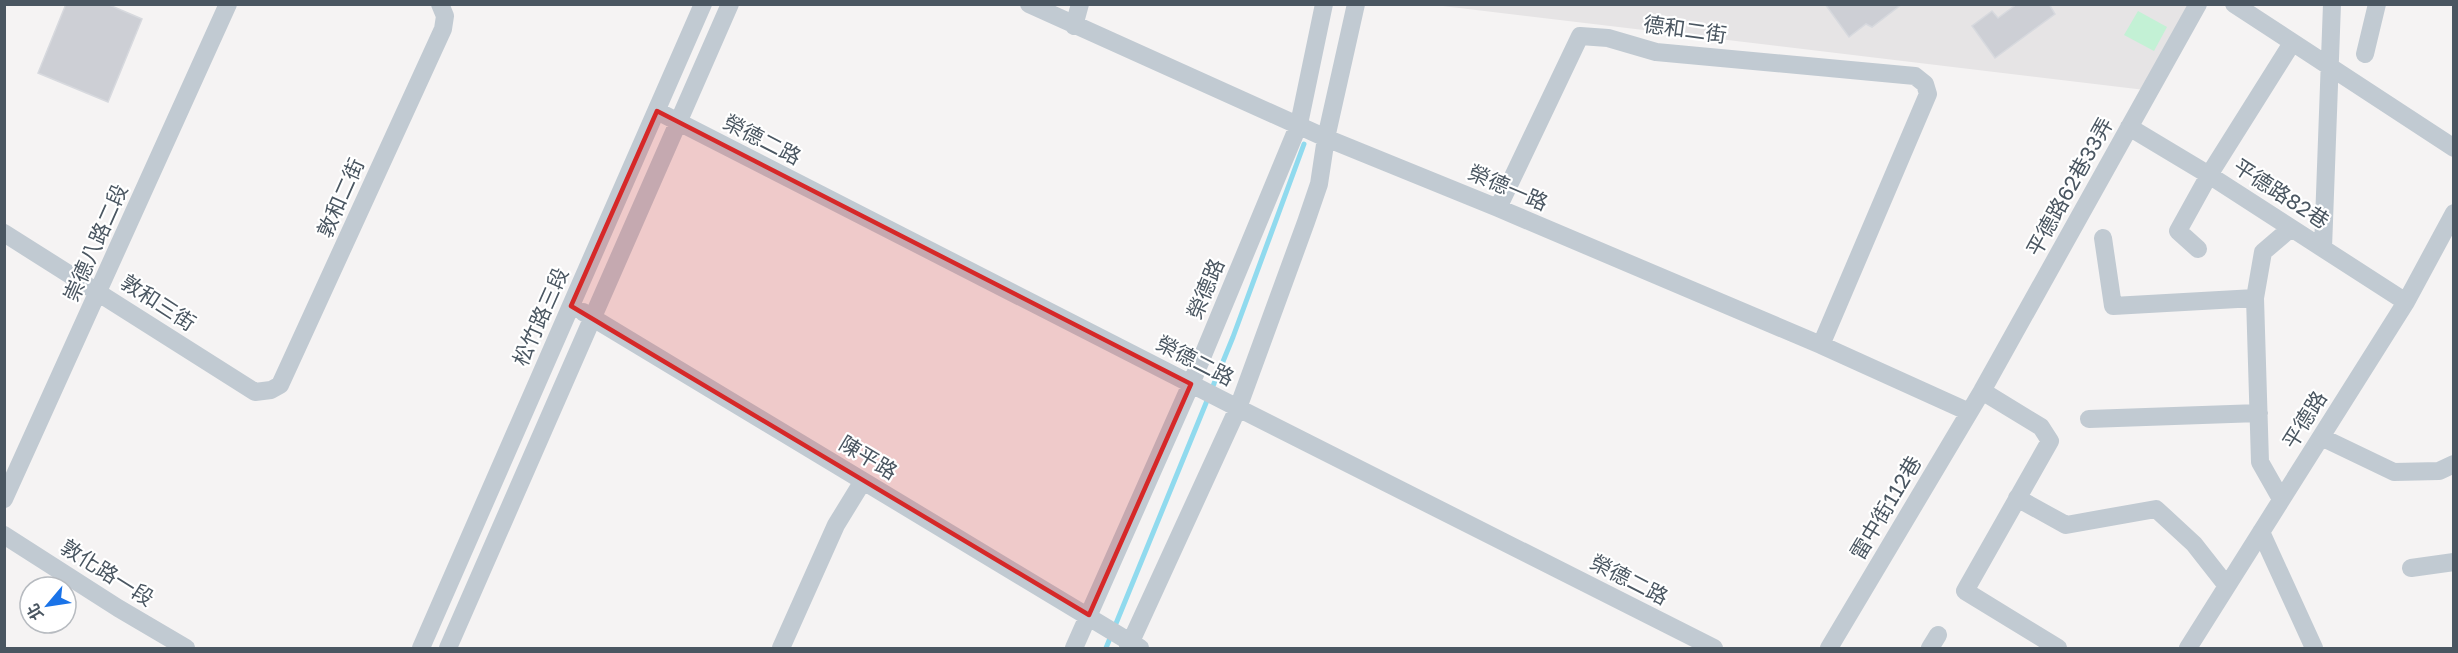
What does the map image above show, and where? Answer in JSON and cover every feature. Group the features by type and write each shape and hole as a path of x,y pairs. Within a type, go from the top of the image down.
{"street":[{"name":"崇德八路二段","path":"4,499 228,4"},
{"name":"敦和二街","path":"255,392 271,390 280,385 287,375 443,29 445,16 440,4"},
{"name":"松竹路三段","path":"421,648 703,4"},
{"path":"448,648 730,4"},
{"name":"榮德一路","path":"1029,4 1326,138 1821,345 1969,412"},
{"path":"1074,26 1080,4"},
{"name":"榮德路","path":"1074,648 1191,384 1299,124 1324,4"},
{"path":"1133,646 1238,408 1319,184 1326,138 1356,4"},
{"name":"平德路62巷33弄","path":"1982,391 2198,4"},
{"path":"2234,4 2329,69 2454,148"},
{"path":"2323,248 2332,4"},
{"path":"2365,54 2377,4"},
{"name":"德和二街","path":"1498,208 1580,36 1608,38 1656,52 1915,76 1925,84 1928,94 1821,345"},
{"path":"2198,249 2178,231 2209,175 2292,43"},
{"name":"榮德二路","path":"657,111 1714,648"},
{"name":"平德路82巷","path":"2129,127 2209,175 2406,302"},
{"name":"平德路","path":"2188,648 2406,302 2454,213"},
{"path":"2282,499 2260,462 2255,298 2263,252 2291,228"},
{"name":"敦和三街","path":"4,233 255,392"},
{"path":"2103,238 2113,306 2255,298"},
{"name":"陳平路","path":"571,306 1089,615 1133,646"},
{"path":"1982,391 2041,427 2050,441 1965,591 2058,648"},
{"name":"雷中街112巷","path":"1829,648 1982,391"},
{"path":"2089,419 2259,413"},
{"path":"2321,437 2394,472 2439,471 2454,465"},
{"path":"781,648 836,525 863,481"},
{"path":"2017,498 2066,525 2156,509 2194,544 2227,586"},
{"path":"2261,532 2314,648"},
{"name":"敦化路一段","path":"4,535 118,608 186,648"},
{"path":"2411,568 2454,562"}],"highlighted area":[{"path":"657,111 1191,384 1089,615 571,306"}],"shaded area":[{"path":"1426,4 2197,5 2145,90"}],"green space":[{"path":"2138,11 2167,27 2154,51 2124,35"}],"building":[{"path":"66,4 107,4 142,19 108,102 38,73"},
{"path":"1825,4 1902,4 1872,27 1866,24 1849,37"},
{"path":"2017,4 2049,4 2055,14 1995,58 1972,26 1992,11 1998,18"}],"waterway":[{"path":"1106,648 1233,337 1304,144"}]}
